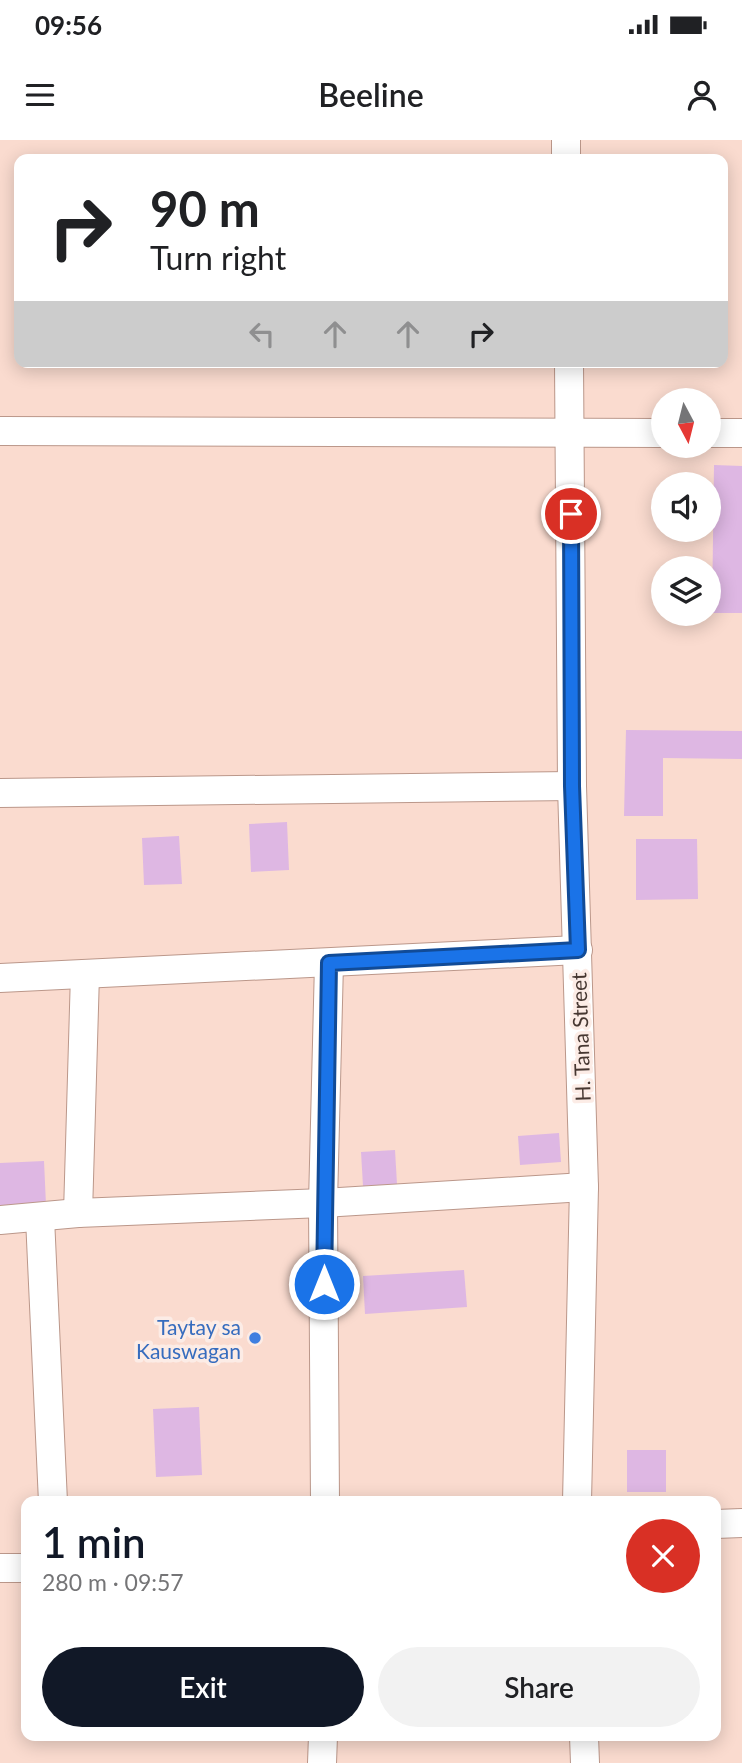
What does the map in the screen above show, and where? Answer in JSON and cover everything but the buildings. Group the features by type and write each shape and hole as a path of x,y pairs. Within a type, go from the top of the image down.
{"street":[{"name":"H. Tana Street","path":"569,368 572,786 584,1187 577,1496"},
{"path":"0,431 651,433"},
{"path":"721,433 742,433"},
{"path":"0,793 572,786"},
{"path":"0,978 578,950"},
{"path":"324,1496 323,1203 329,963"},
{"path":"79,1213 85,974"},
{"path":"0,1220 79,1213 323,1203 584,1187"},
{"path":"40,1218 53,1496"},
{"path":"721,1524 742,1523"},
{"path":"0,1568 21,1568"},
{"path":"322,1763 323,1741"},
{"path":"584,1741 585,1763"}],"place":[{"name":"Taytay sa Kauswagan","path":"255,1338"}],"route":[{"path":"324,1284 323,1203 329,963 578,950 572,786 571,514"}]}
